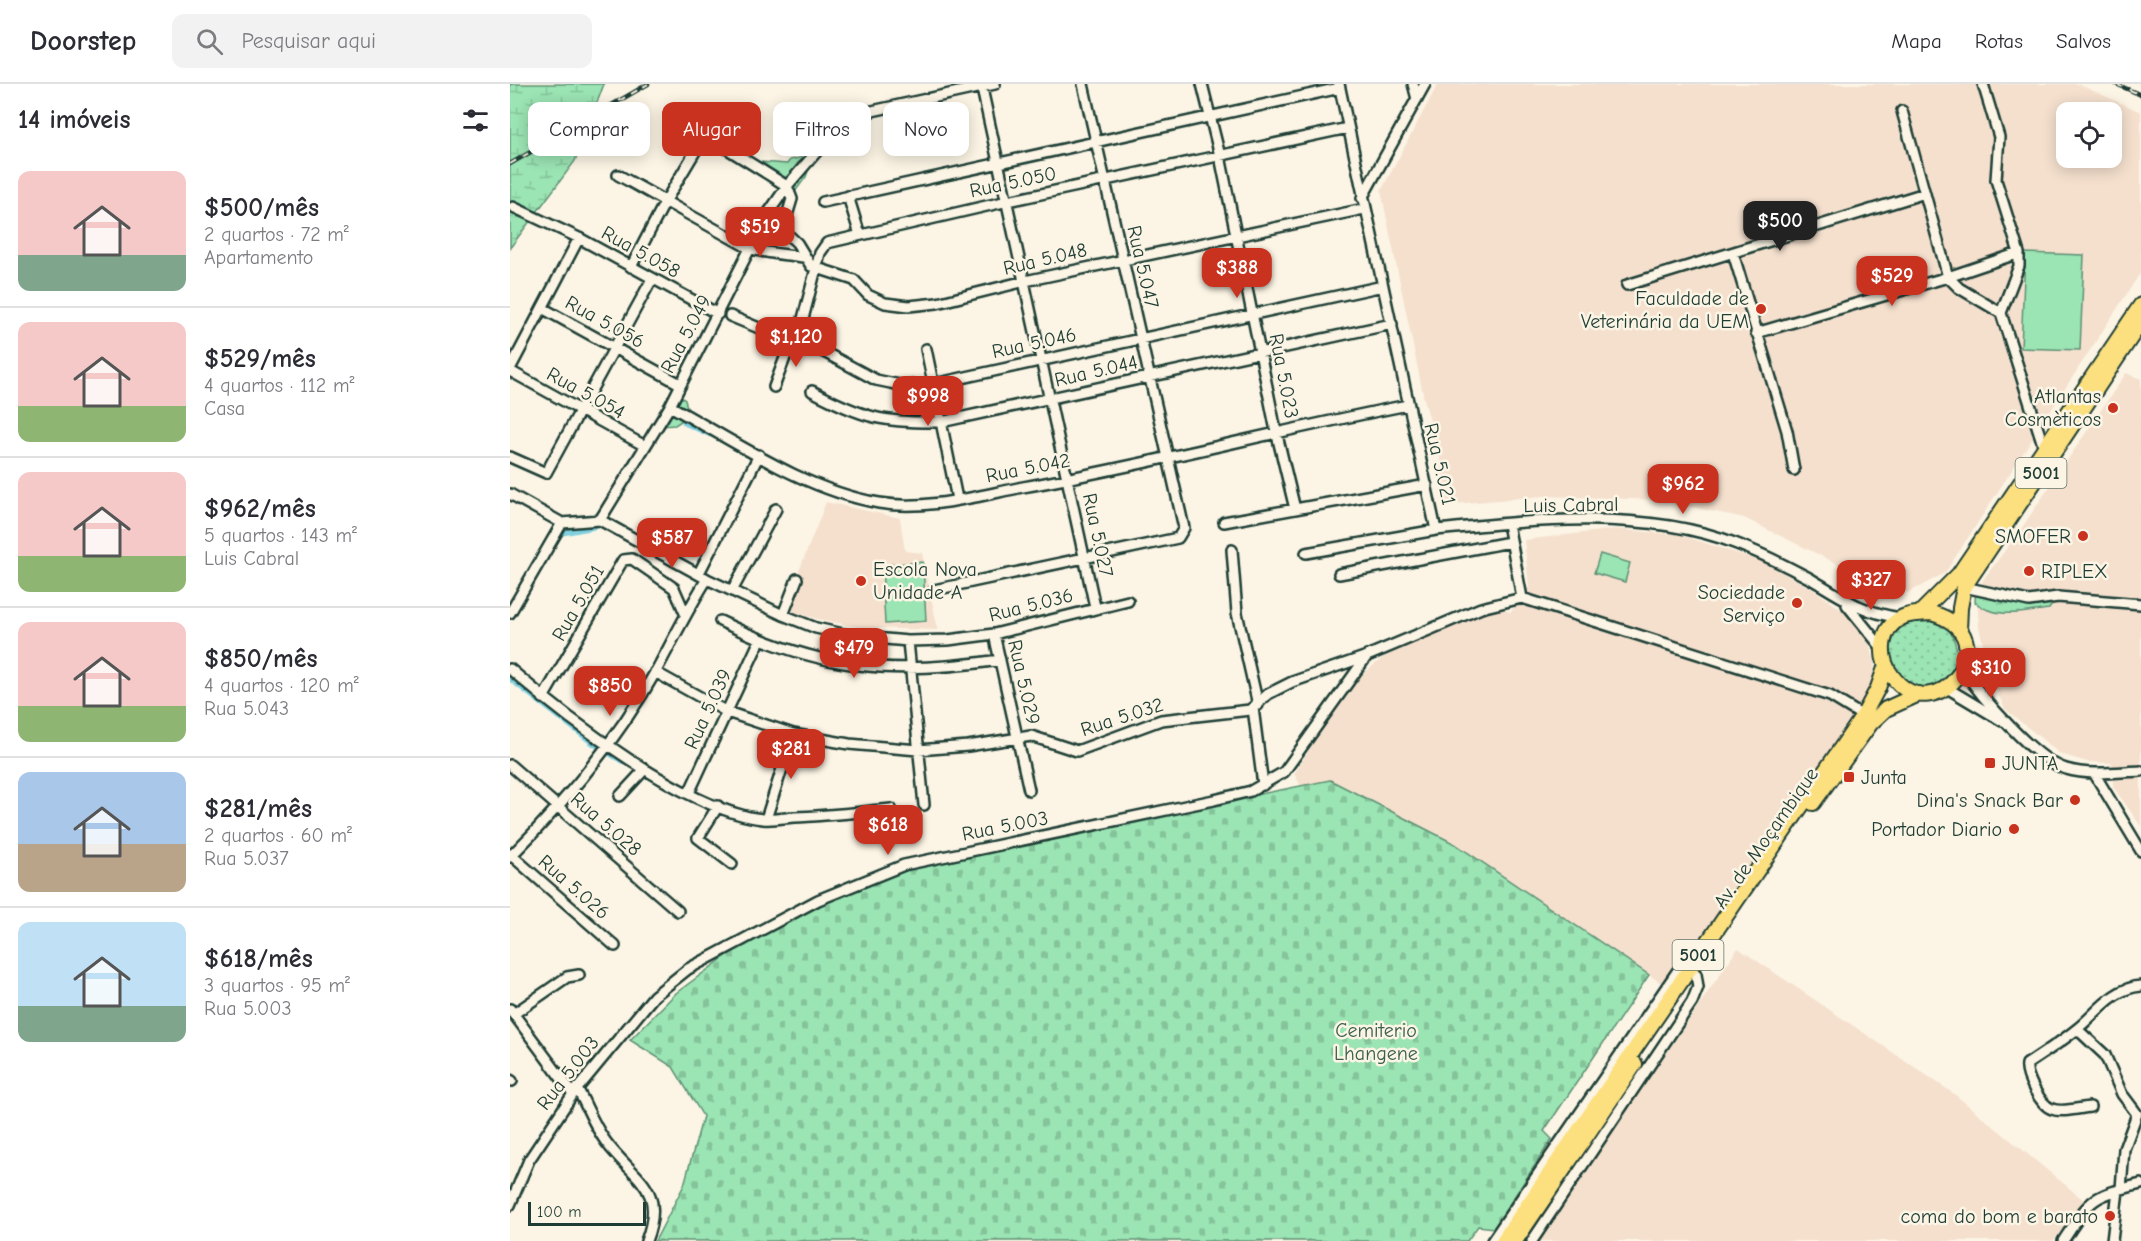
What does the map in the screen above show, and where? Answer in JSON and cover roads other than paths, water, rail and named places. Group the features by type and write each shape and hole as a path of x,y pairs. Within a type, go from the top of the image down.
{"highway":[{"path":"1919,614 1948,587 2141,304"},
{"name":"5001","path":"1964,669 1967,656 1965,642 1959,630 1964,587 2135,340 2141,322"},
{"path":"1959,630 1942,616 1919,614 1901,618 1888,630 1882,648 1886,665 1899,684 1919,694 1933,693 1947,688 1964,669"},
{"name":"Av. de Moçambique","path":"1503,1241 1863,716 1878,688 1886,665"},
{"name":"Av. de Moçambique","path":"1515,1241 1782,846 1871,723 1886,710 1919,694"}],"street":[{"name":"Rua 5.049","path":"600,520 670,406 767,215 787,186 821,145 849,118 863,113 995,84"},
{"name":"Rua 5.047","path":"933,590 1086,558 1180,535 1184,528 1083,84"},
{"name":"Rua 5.023","path":"1202,84 1220,156 1276,431 1295,509"},
{"path":"1413,84 1417,99"},
{"path":"1362,198 1425,84"},
{"path":"1983,84 2000,137 1996,180 2019,253 2019,266 2001,313 2044,448"},
{"name":"Rua 5.027","path":"981,86 1095,607"},
{"path":"823,202 1340,86"},
{"name":"Rua 5.021","path":"1340,86 1364,209 1392,324 1436,530 1508,524"},
{"path":"1902,111 1948,277 1959,288 2001,313"},
{"name":"Rua 5.050","path":"816,269 820,253 827,243 1008,201 1348,128"},
{"path":"631,267 665,202 705,135 787,186 792,199 783,229"},
{"path":"618,175 749,248 766,254 774,252 803,257"},
{"path":"1627,285 1925,193"},
{"path":"848,196 860,235"},
{"name":"Rua 5.058","path":"513,207 579,238 718,314"},
{"name":"Rua 5.048","path":"767,215 797,243 803,257 816,269 854,280 867,296 885,303 909,306 937,303 1237,234 1364,209"},
{"path":"510,370 544,309 579,238"},
{"path":"1733,253 1786,431 1794,470"},
{"path":"1756,333 1948,277 2019,253"},
{"path":"774,387 795,338 816,269"},
{"path":"510,457 546,473 652,279"},
{"name":"Rua 5.046","path":"730,316 795,338 876,381 904,386 934,384 1383,286"},
{"name":"Rua 5.056","path":"544,309 680,384"},
{"name":"Rua 5.044","path":"812,391 870,418 901,423 941,422 1051,400 1392,324"},
{"path":"926,350 957,499"},
{"name":"Rua 5.054","path":"510,370 645,446"},
{"name":"Rua 5.042","path":"670,406 805,479 849,497 881,503 920,504 1068,479 1276,431 1408,405"},
{"path":"511,856 608,745 655,672 759,455"},
{"path":"1224,522 1426,485"},
{"path":"510,494 562,523 600,520"},
{"path":"732,591 776,509"},
{"name":"Rua 5.036","path":"600,520 703,576 783,615 816,628 843,634 908,641 948,640 994,634 1095,607 1128,601"},
{"name":"Luis Cabral","path":"1508,524 1604,521 1680,528 1713,536 1754,551 1783,564 1836,596 1865,610 1901,618"},
{"path":"510,613 562,523"},
{"path":"1508,524 1522,598 1830,696 1863,716"},
{"path":"1306,553 1436,530"},
{"path":"1339,574 1510,542"},
{"path":"1232,550 1237,613 1256,707 1263,785"},
{"name":"Rua 5.051","path":"543,698 623,560 627,559 674,588 685,613"},
{"path":"783,615 797,579"},
{"path":"1964,587 2029,601 2058,597 2141,604"},
{"name":"Luis Cabral","path":"1836,596 1855,613 1882,648"},
{"name":"Rua 5.032","path":"655,672 727,712 793,734 849,744 918,750 1040,737 1077,751 1161,720 1256,707 1268,694 1292,682 1367,656 1481,608 1522,598"},
{"path":"720,621 760,640 812,658 910,670 1000,660"},
{"name":"Rua 5.029","path":"994,634 1029,790"},
{"name":"Rua 5.039","path":"689,793 760,640"},
{"path":"908,641 924,805"},
{"name":"Rua 5.003","path":"510,1205 529,1160 575,1091 654,996 688,969 846,887 904,865 1214,800 1263,785 1290,767 1367,656"},
{"path":"510,669 543,698 608,745 645,769 718,806 766,819 891,809"},
{"path":"1964,669 2009,726"},
{"path":"1947,688 2009,726 2049,760 2064,769 2094,773 2141,771"},
{"path":"766,819 793,734"},
{"name":"Rua 5.028","path":"510,765 678,911"},
{"path":"620,796 645,769"},
{"path":"2094,773 2141,851"},
{"path":"718,806 698,838 732,864"},
{"name":"Rua 5.026","path":"511,856 615,946"},
{"path":"1492,1241 1685,960 1703,949"},
{"path":"1532,1241 1692,1002 1698,987 1696,974"},
{"path":"579,975 567,977 512,1011 575,1091 598,1130 616,1154 637,1173 649,1192 654,1205 653,1223 646,1241"},
{"path":"2090,1107 2052,1110 2046,1105 2026,1069 2027,1064 2078,1029 2110,998 2126,989 2141,986"},
{"path":"2078,1029 2105,1055 2122,1094 2137,1114 2124,1149 2112,1241"},
{"path":"2063,1241 2094,1198 2141,1184"}],"waterway":[{"path":"686,422 710,433"},
{"path":"556,539 560,532 592,526"},
{"path":"510,677 595,743 623,760"}],"railway":[{"path":"510,164 648,84"},
{"path":"2116,84 2141,95"}],"place":[{"name":"Faculdade de Veterinária da UEM","path":"1761,309"},
{"name":"Atlantas Cosmèticos","path":"2113,408"},
{"name":"SMOFER","path":"2083,536"},
{"name":"RIPLEX","path":"2029,571"},
{"name":"Escola Nova Unidade A","path":"861,581"},
{"name":"Sociedade Serviço","path":"1797,603"},
{"name":"JUNTA","path":"1990,763"},
{"name":"Junta","path":"1849,777"},
{"name":"Dina's Snack Bar","path":"2075,800"},
{"name":"Portador Diario","path":"2014,829"},
{"name":"coma do bom e barato","path":"2110,1216"}],"park label":[{"name":"Cemiterio Lhangene","path":"1376,1042"}]}
